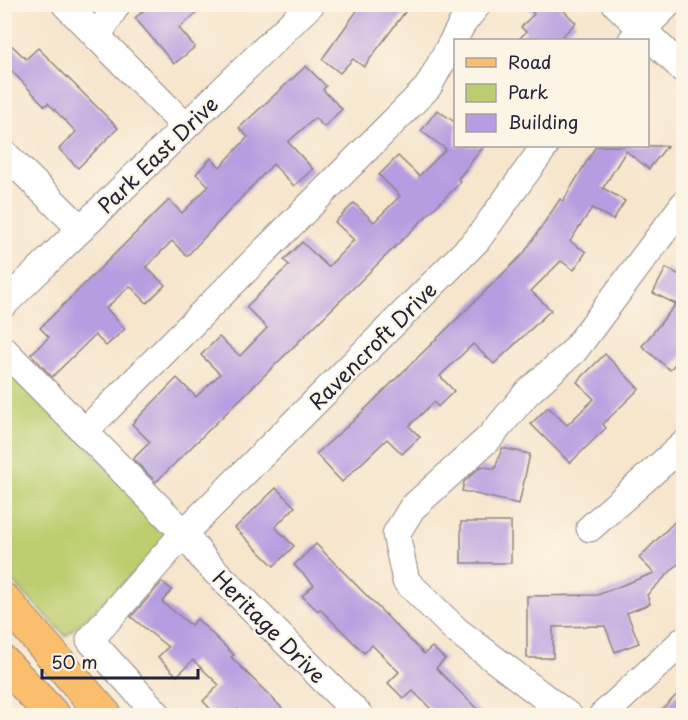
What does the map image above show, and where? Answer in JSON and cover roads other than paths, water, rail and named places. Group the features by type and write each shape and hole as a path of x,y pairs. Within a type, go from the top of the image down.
{"main road":[{"path":"4,600 106,716"},
{"path":"4,663 54,716"}],"street":[{"path":"65,4 185,126"},
{"path":"97,37 117,4"},
{"name":"Park East Drive","path":"4,304 311,4"},
{"path":"454,39 462,24 478,4"},
{"path":"616,4 638,35 668,4"},
{"path":"84,432 429,87 454,39"},
{"path":"649,43 684,70"},
{"name":"Ravencroft Drive","path":"159,716 90,640 184,533 477,240 544,147"},
{"path":"4,153 81,229"},
{"path":"569,716 456,630 406,581 396,534 411,508 490,437 526,393 574,351 684,204"},
{"name":"Heritage Drive","path":"4,350 184,533 205,561 360,716"},
{"path":"590,528 684,444"},
{"path":"602,716 684,640"}]}
